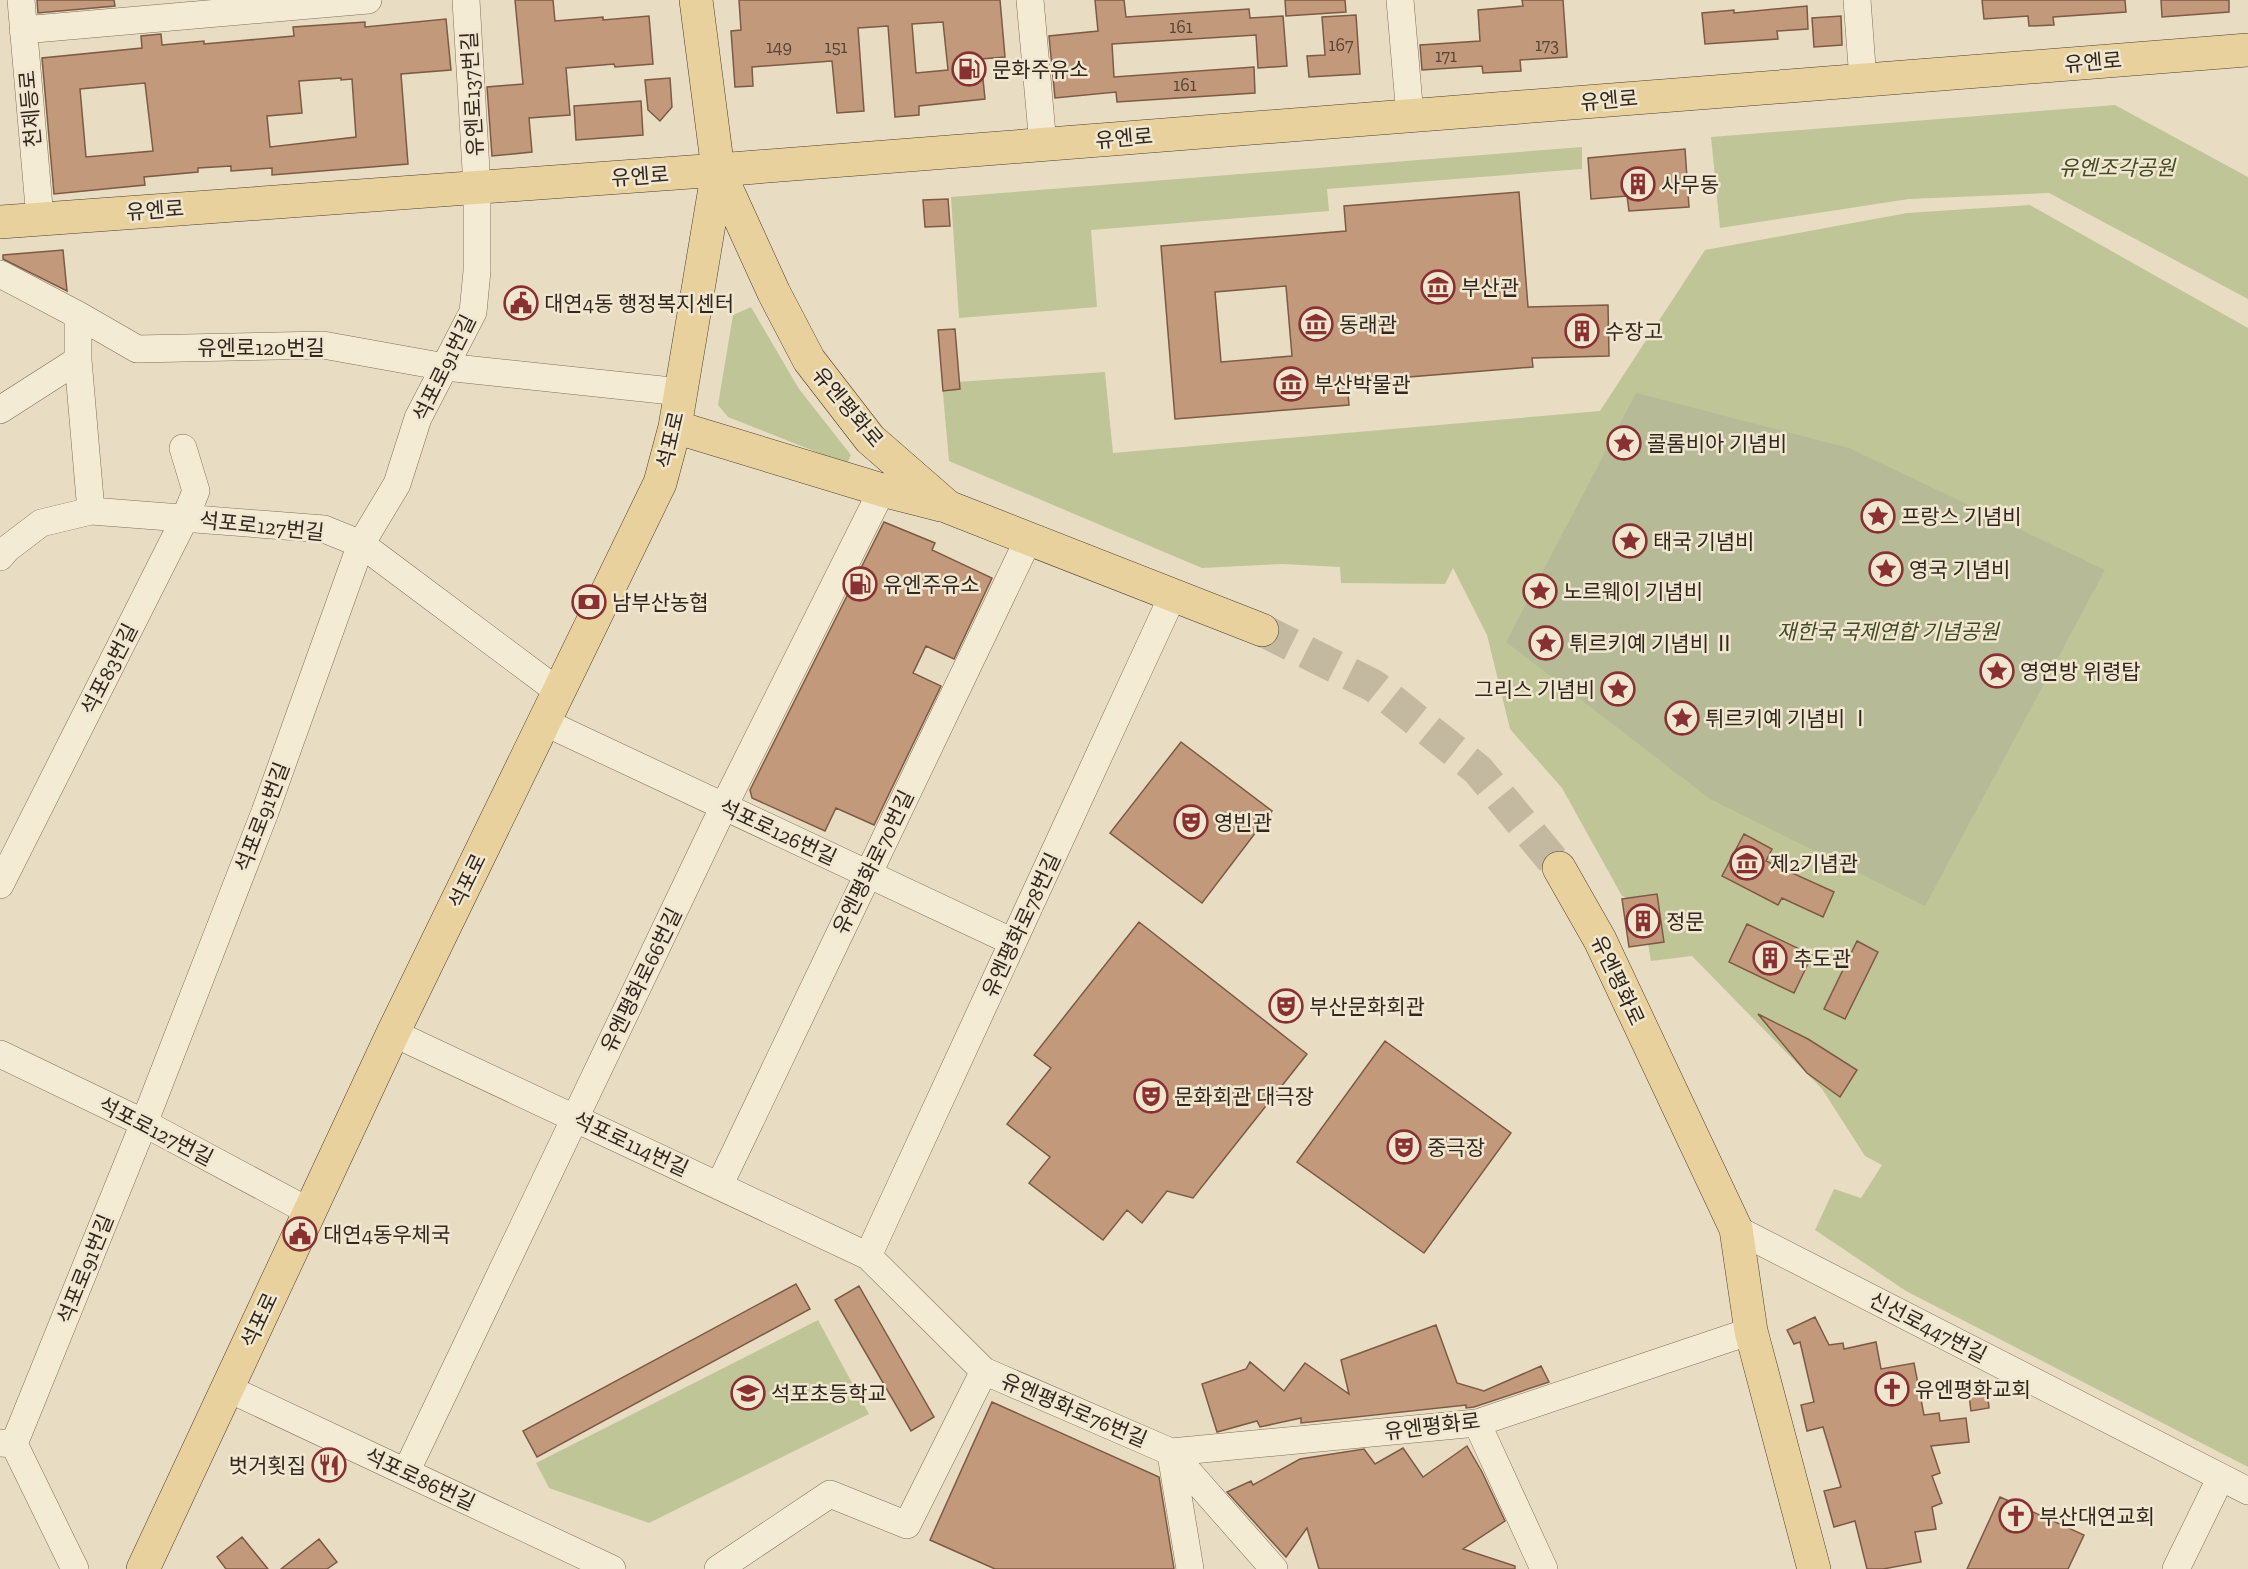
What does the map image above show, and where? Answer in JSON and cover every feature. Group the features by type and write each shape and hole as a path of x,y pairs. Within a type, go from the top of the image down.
{"main road":[{"name":"유엔평화로","path":"696,0 718,170 774,293 809,360 870,439 948,507 1262,630"},
{"name":"유엔로","path":"0,222 718,170 2248,50"},
{"name":"석포로","path":"143,1569 393,1033 660,483 675,427 718,170"},
{"path":"675,427 882,490 948,507"},
{"name":"유엔평화로","path":"1558,867 1600,940 1736,1229 1751,1331 1814,1569"}],"street":[{"name":"천제등로","path":"21,0 40,219"},
{"path":"23,30 368,0"},
{"name":"유엔로137번길","path":"466,0 477,187"},
{"path":"1030,0 1043,145"},
{"path":"1400,0 1410,116"},
{"path":"1857,0 1863,80"},
{"name":"석포로91번길","path":"75,1569 7,1443 144,1123 265,812 361,544 397,484 418,418 473,312 477,271 477,187"},
{"name":"유엔로120번길","path":"0,274 137,349 322,345 445,367 681,392"},
{"path":"78,315 78,360 91,511"},
{"path":"0,410 78,360"},
{"name":"석포83번길","path":"0,885 185,518 196,490 183,448"},
{"name":"유엔평화로66번길","path":"406,1472 724,806 882,490"},
{"name":"석포로127번길","path":"0,557 41,523 91,511 324,529 361,544 559,692"},
{"name":"유엔평화로70번길","path":"719,1186 1029,538"},
{"name":"유엔평화로78번길","path":"868,1256 1173,595"},
{"name":"석포로126번길","path":"544,722 1013,942"},
{"name":"석포로114번길","path":"393,1033 868,1256"},
{"name":"석포로127번길","path":"0,1054 144,1123 310,1212"},
{"name":"신선로447번길","path":"1736,1229 2248,1491"},
{"name":"유엔평화로76번길","path":"868,1256 984,1371 1171,1452 1274,1569"},
{"name":"유엔평화로","path":"1171,1452 1477,1423 1751,1331"},
{"path":"718,1569 830,1494 906,1525 984,1371"},
{"name":"석포로86번길","path":"227,1388 612,1569"},
{"path":"1477,1423 1544,1569"},
{"path":"1171,1452 1190,1569"},
{"path":"2176,1569 2221,1477"}],"green space":[{"name":"유엔조각공원","path":"2115,105 2248,177 2248,299 2049,193 1909,199 1720,228 1711,137"},
{"path":"1582,147 1582,169 1327,189 1329,211 1091,230 1097,307 959,318 951,197"},
{"name":"재한국 국제연합 기념공원","path":"2030,205 2248,328 2248,1467 1906,1291 1815,1230 1834,1189 1861,1198 1882,1165 1865,1156 1822,1089 1692,956 1651,961 1648,944 1630,899 1622,896 1562,788 1510,729 1487,635 1453,568 1445,584 1341,583 1340,567 1282,564 1202,568 949,461 942,383 1105,372 1113,453 1600,411 1705,250 1907,213"},
{"path":"751,307 799,389 851,455 847,464 728,417 718,405 733,315"},
{"path":"1636,393 1849,448 2105,570 1925,906 1710,799 1506,642"},
{"path":"818,1320 869,1414 649,1523 549,1488 536,1463"}],"building":[{"path":"37,0 114,0 115,6 38,13"},
{"path":"515,0 553,0 555,21 649,16 653,64 566,68 570,115 529,118 532,152 492,156 487,87 523,84"},
{"path":"739,0 1000,0 1005,57 981,59 985,99 919,106 919,115 895,117 888,26 858,28 864,111 837,113 832,61 752,67 753,86 735,87 731,31 741,30","holes":["943,22 948,70 916,73 912,24"]},
{"path":"1095,0 1124,0 1126,17 1249,9 1250,18 1283,16 1287,66 1258,68 1256,35 1112,44 1114,77 1254,67 1255,93 1117,102 1116,92 1055,98 1049,36 1098,31"},
{"path":"1285,0 1345,0 1346,12 1286,16"},
{"path":"1522,0 1563,0 1567,57 1520,60 1521,71 1483,73 1482,66 1422,70 1420,45 1480,41 1478,10 1523,6"},
{"path":"1982,0 2125,0 2126,12 2053,17 2054,25 2029,26 2028,16 1984,19"},
{"path":"2161,0 2229,0 2229,12 2162,17"},
{"path":"1807,6 1808,29 1777,31 1778,39 1705,44 1702,13 1734,10 1734,13"},
{"path":"1356,15 1360,74 1309,77 1307,56 1325,55 1322,17"},
{"path":"1841,16 1842,45 1814,47 1812,18"},
{"path":"446,19 451,70 401,74 408,164 272,175 272,168 231,171 231,166 198,168 198,172 144,177 145,185 54,194 42,58 142,48 141,36 161,34 162,45 204,41 204,44 294,36 293,27 365,22 365,27","holes":["341,78 341,80 352,79 356,137 270,147 267,116 302,113 299,81","145,83 153,151 86,157 80,89"]},
{"path":"670,78 672,107 660,121 648,110 645,80"},
{"path":"641,101 643,135 576,140 574,106"},
{"name":"사무동","path":"1685,149 1689,207 1629,211 1627,196 1591,199 1588,158"},
{"path":"1519,192 1528,307 1608,305 1609,356 1532,358 1533,367 1347,382 1349,405 1175,419 1161,246 1346,231 1344,206","holes":["1286,286 1292,356 1221,362 1215,292"]},
{"path":"948,199 950,226 925,227 923,200"},
{"path":"63,250 67,291 3,259 3,255"},
{"path":"955,329 960,389 943,391 938,330"},
{"path":"884,522 935,543 932,550 992,578 954,659 926,646 913,673 941,686 874,825 836,808 825,831 752,798 750,790"},
{"name":"영빈관","path":"1181,742 1272,811 1202,903 1110,833"},
{"path":"1744,834 1772,849 1766,861 1834,892 1823,917 1782,898 1778,905 1722,876"},
{"name":"정문","path":"1657,894 1664,942 1629,947 1622,899"},
{"name":"문화회관 대극장","path":"1139,922 1307,1054 1193,1198 1167,1191 1142,1223 1127,1210 1103,1240 1029,1183 1050,1157 1007,1124 1051,1068 1034,1055"},
{"name":"추도관","path":"1747,924 1812,955 1794,993 1729,962"},
{"path":"1857,941 1878,952 1845,1019 1824,1009"},
{"path":"1758,1014 1808,1039 1857,1070 1840,1097 1807,1073"},
{"name":"중극장","path":"1385,1041 1511,1133 1424,1253 1297,1162"},
{"path":"796,1284 810,1309 537,1457 523,1431"},
{"path":"859,1286 934,1417 911,1431 835,1300"},
{"path":"1815,1317 1829,1345 1843,1343 1844,1349 1876,1342 1881,1369 1914,1363 1924,1415 1939,1413 1940,1421 1966,1418 1969,1442 1931,1446 1940,1473 1932,1476 1942,1503 1932,1507 1936,1529 1915,1532 1921,1562 1883,1569 1867,1569 1855,1521 1834,1527 1824,1491 1841,1487 1823,1427 1807,1431 1801,1405 1814,1402 1800,1342 1794,1344 1787,1330"},
{"path":"1436,1325 1457,1383 1484,1391 1541,1366 1549,1382 1474,1407 1466,1408 1466,1405 1301,1423 1301,1418 1260,1427 1257,1421 1217,1432 1202,1384 1246,1369 1250,1362 1284,1391 1305,1363 1349,1394 1341,1360"},
{"path":"1967,1381 1987,1389 1989,1408 1971,1411"},
{"path":"992,1402 1159,1477 1174,1569 995,1569 930,1540"},
{"path":"1467,1446 1505,1521 1463,1549 1515,1566 1515,1569 1319,1569 1307,1528 1286,1557 1227,1492 1251,1481 1253,1485 1300,1459 1364,1449 1375,1464 1403,1448 1423,1477"},
{"name":"부산대연교회","path":"2000,1497 2084,1535 2068,1569 1967,1569"},
{"path":"242,1537 268,1569 226,1569 217,1557"},
{"path":"319,1539 337,1562 327,1569 281,1569"}],"tunnel":[{"path":"1262,630 1374,686 1478,770 1559,868"}],"place":[{"name":"문화주유소","path":"969,69"},
{"name":"사무동","path":"1638,184"},
{"name":"부산관","path":"1438,287"},
{"name":"대연4동 행정복지센터","path":"521,303"},
{"name":"동래관","path":"1316,324"},
{"name":"수장고","path":"1582,331"},
{"name":"부산박물관","path":"1291,384"},
{"name":"콜롬비아 기념비","path":"1624,443"},
{"name":"프랑스 기념비","path":"1878,516"},
{"name":"태국 기념비","path":"1630,541"},
{"name":"영국 기념비","path":"1886,569"},
{"name":"유엔주유소","path":"860,584"},
{"name":"노르웨이 기념비","path":"1540,591"},
{"name":"남부산농협","path":"589,602"},
{"name":"튀르키예 기념비 Ⅱ","path":"1546,643"},
{"name":"영연방 위령탑","path":"1997,671"},
{"name":"그리스 기념비","path":"1618,689"},
{"name":"튀르키예 기념비 Ⅰ","path":"1682,718"},
{"name":"영빈관","path":"1191,822"},
{"name":"제2기념관","path":"1747,863"},
{"name":"정문","path":"1643,921"},
{"name":"추도관","path":"1770,958"},
{"name":"부산문화회관","path":"1286,1006"},
{"name":"문화회관 대극장","path":"1151,1096"},
{"name":"중극장","path":"1404,1147"},
{"name":"대연4동우체국","path":"300,1234"},
{"name":"유엔평화교회","path":"1892,1389"},
{"name":"석포초등학교","path":"748,1393"},
{"name":"벗거횟집","path":"329,1465"},
{"name":"부산대연교회","path":"2016,1516"}]}
